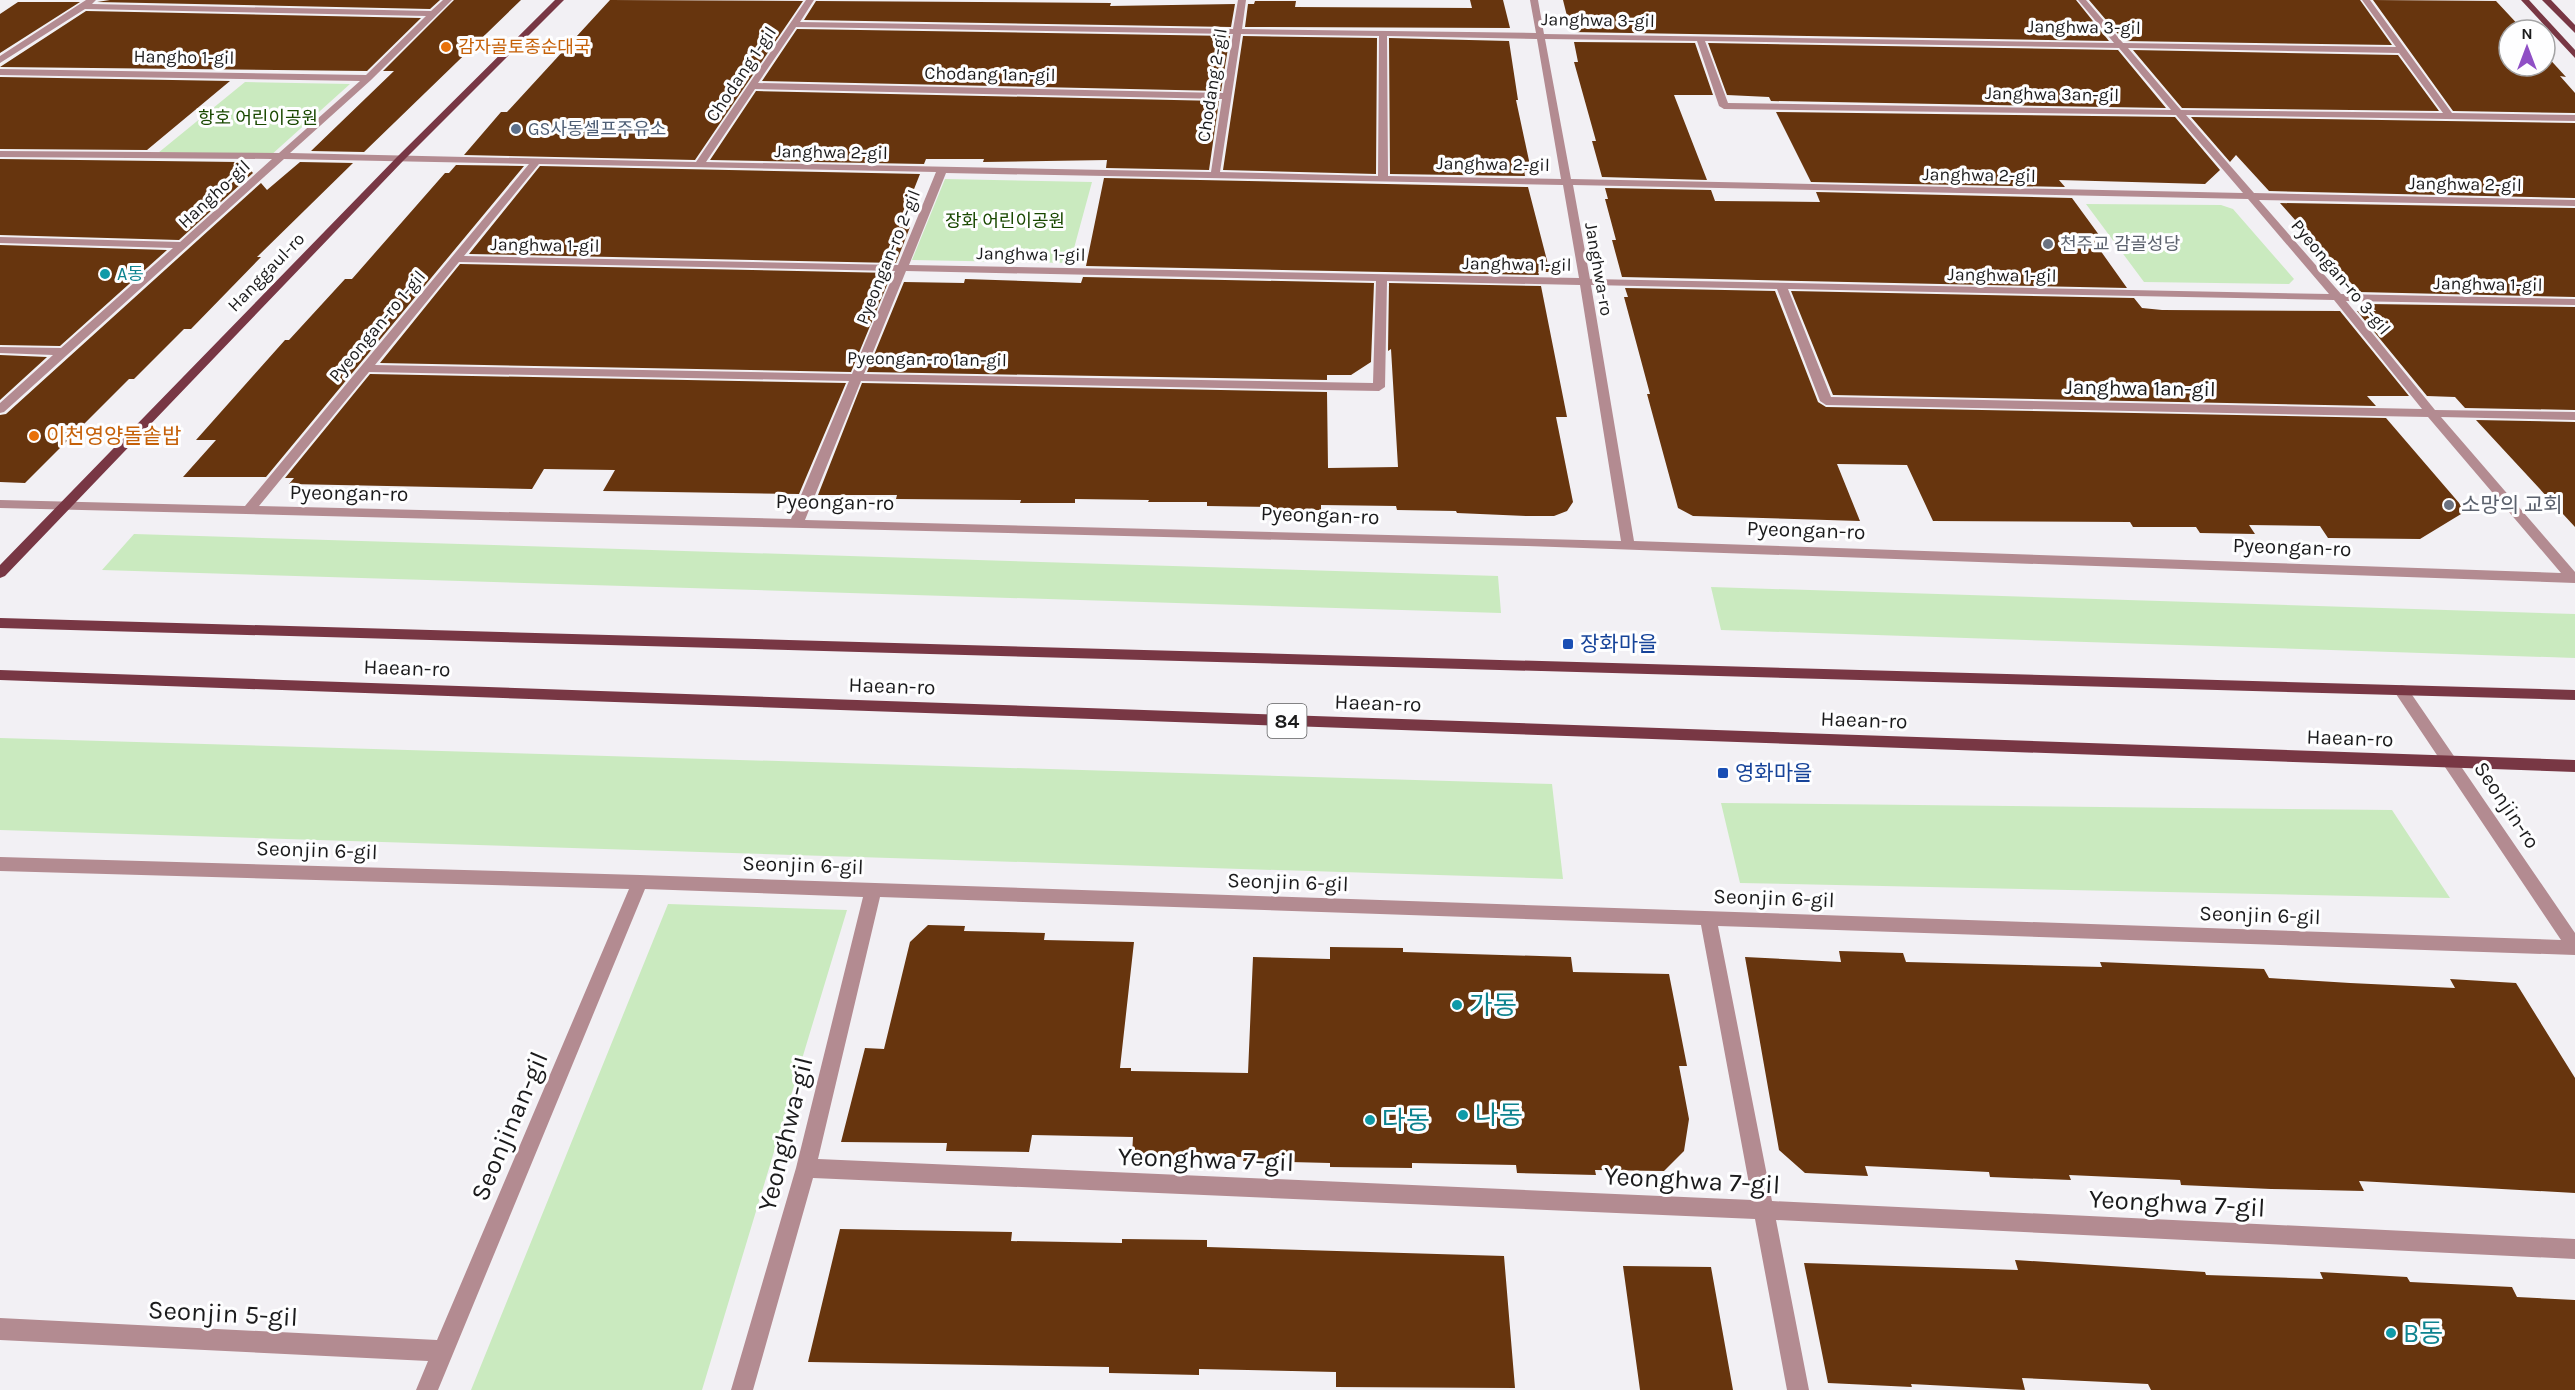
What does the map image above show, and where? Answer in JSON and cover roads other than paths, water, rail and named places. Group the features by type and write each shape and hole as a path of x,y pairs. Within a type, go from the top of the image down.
{"main road":[{"name":"Hanggaul-ro","path":"0,573 400,159 560,0"},
{"path":"2525,0 2575,55"},
{"path":"2546,0 2575,30"},
{"name":"Haean-ro","path":"0,623 2575,696"},
{"name":"Haean-ro","path":"0,675 2575,766"}],"street":[{"path":"0,60 92,0"},
{"name":"Hangho-gil","path":"0,409 183,245 278,156 368,78 448,0"},
{"name":"Chodang 1-gil","path":"699,165 810,0"},
{"name":"Chodang 2-gil","path":"1215,175 1242,0"},
{"name":"Janghwa-ro","path":"1534,0 1585,282 1628,545"},
{"name":"Pyeongan-ro 3-gil","path":"2082,0 2252,196 2431,413 2573,578"},
{"path":"2366,0 2450,117"},
{"path":"84,6 432,14"},
{"name":"Janghwa 3-gil","path":"794,24 2402,50"},
{"path":"1383,33 1383,179"},
{"name":"Janghwa 3an-gil","path":"1700,38 1724,106 2575,118"},
{"name":"Hangho 1-gil","path":"0,72 368,78"},
{"name":"Chodang 1an-gil","path":"753,86 1226,96"},
{"path":"0,154 278,156"},
{"name":"Janghwa 2-gil","path":"278,156 2575,203"},
{"name":"Pyeongan-ro 1-gil","path":"247,512 365,368 458,260 535,163"},
{"name":"Pyeongan-ro 2-gil","path":"797,522 904,268 942,171"},
{"path":"0,240 183,245"},
{"name":"Janghwa 1-gil","path":"458,260 2575,302"},
{"name":"Pyeongan-ro 1an-gil","path":"365,368 859,375 1379,387 1382,278"},
{"name":"Janghwa 1an-gil","path":"1782,287 1826,401 2575,416"},
{"path":"0,350 64,352"},
{"path":"0,504 64,506"},
{"name":"Pyeongan-ro","path":"64,506 247,512 797,522 1628,545 2573,578"},
{"name":"Seonjin-ro","path":"2401,690 2575,947"},
{"name":"Seonjin 6-gil","path":"0,864 640,882 2575,947"},
{"name":"Seonjinan-gil","path":"427,1390 640,882"},
{"name":"Yeonghwa-gil","path":"742,1390 806,1168 873,890"},
{"path":"1708,918 1798,1390"},
{"name":"Yeonghwa 7-gil","path":"806,1168 1765,1210 2575,1249"},
{"name":"Seonjin 5-gil","path":"0,1329 444,1351"}],"place":[{"name":"감자골토종순대국","path":"446,47"},
{"name":"GS사동셀프주유소","path":"516,129"},
{"name":"천주교 감골성당","path":"2048,244"},
{"name":"A동","path":"105,274"},
{"name":"이천영양돌솥밥","path":"34,436"},
{"name":"소망의 교회","path":"2449,505"},
{"name":"장화마을","path":"1568,644"},
{"name":"영화마을","path":"1723,773"},
{"name":"가동","path":"1457,1005"},
{"name":"나동","path":"1463,1115"},
{"name":"다동","path":"1370,1120"},
{"name":"B동","path":"2391,1333"}],"park label":[{"name":"항호 어린이공원","path":"258,118"},
{"name":"장화 어린이공원","path":"1005,221"}]}
